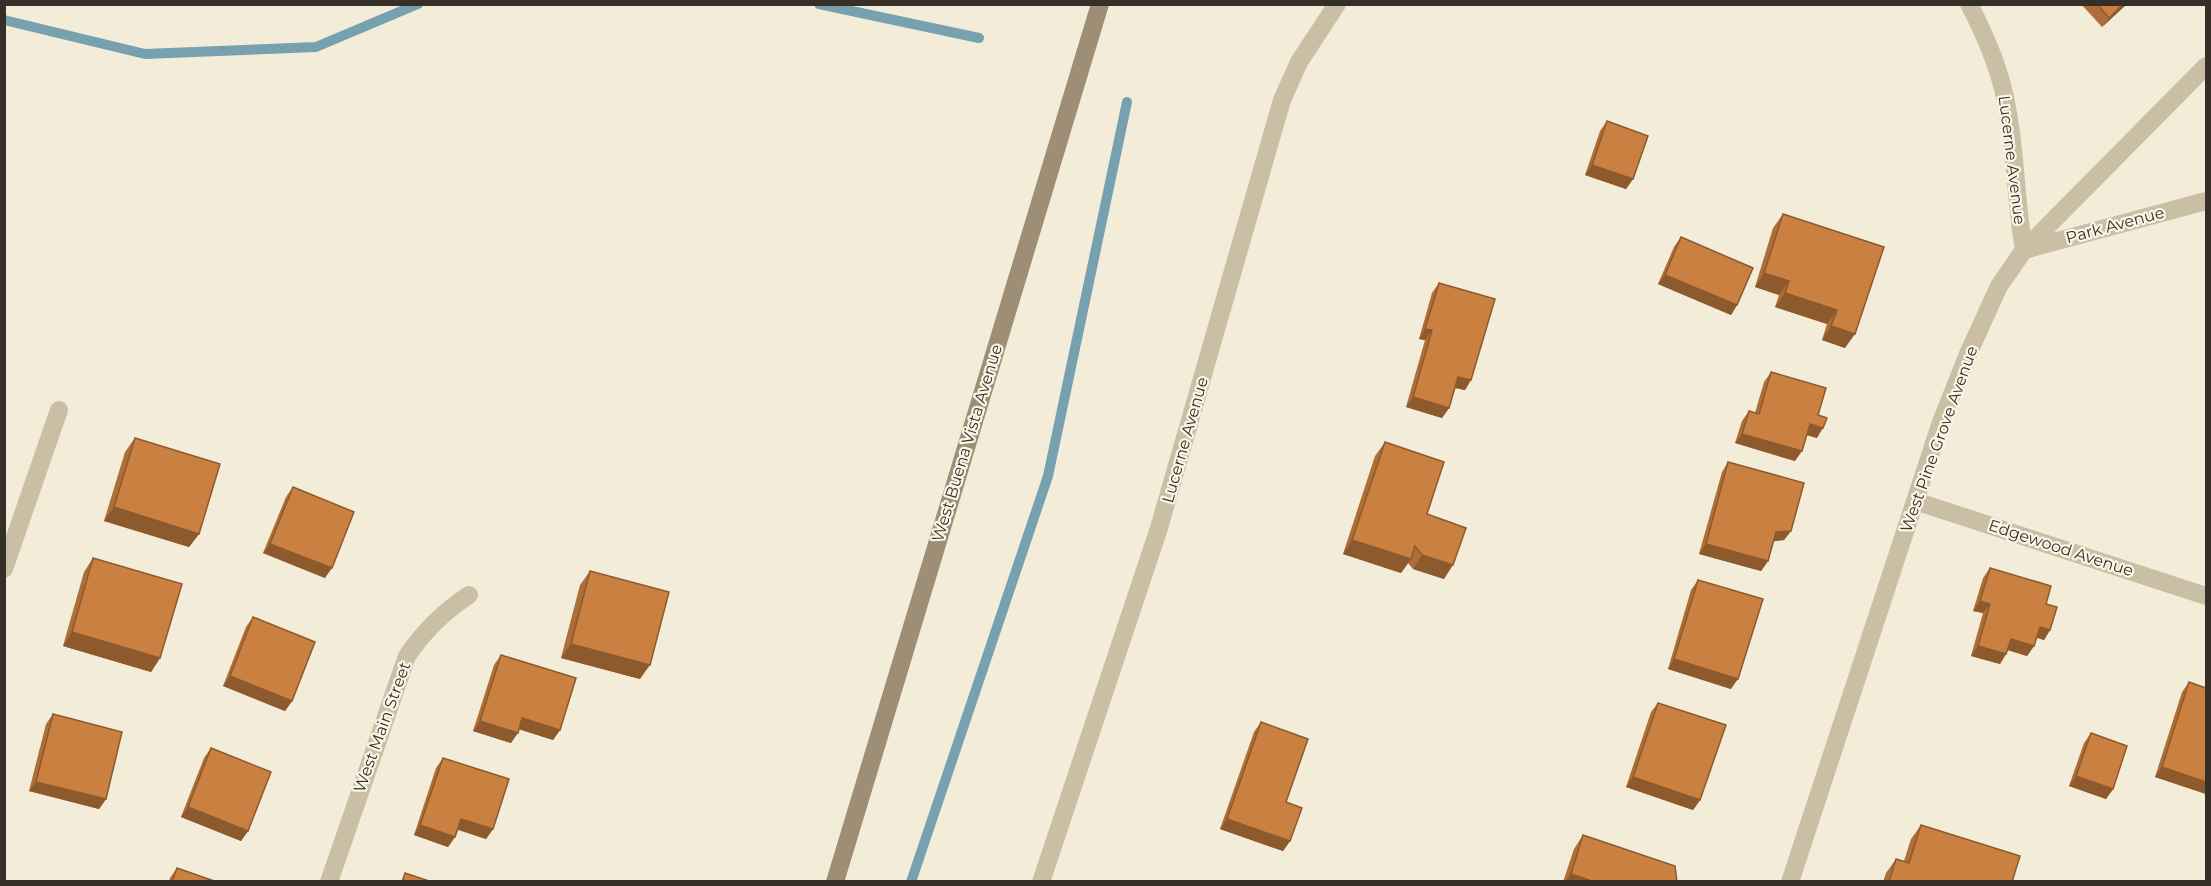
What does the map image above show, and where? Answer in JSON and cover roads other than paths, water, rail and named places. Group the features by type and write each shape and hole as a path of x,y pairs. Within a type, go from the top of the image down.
{"street":[{"name":"West Buena Vista Avenue","path":"835,882 1100,4"},
{"name":"Lucerne Avenue","path":"1041,882 1160,528 1282,100 1299,62 1337,4"},
{"name":"Lucerne Avenue","path":"1969,4 1986,38 2008,113 2016,207 2025,250"},
{"name":"West Pine Grove Avenue","path":"1790,882 1915,501 1968,354 1999,286 2025,250 2206,66"},
{"name":"Park Avenue","path":"2025,250 2206,201"},
{"path":"4,569 58,410"},
{"name":"Edgewood Avenue","path":"1915,501 2206,596"},
{"name":"West Main Street","path":"329,882 407,656 422,633 442,614 469,595"}],"waterway":[{"path":"4,20 145,54 316,47 418,4"},
{"path":"819,4 979,38"},
{"path":"911,882 1048,476 1127,102"}]}
